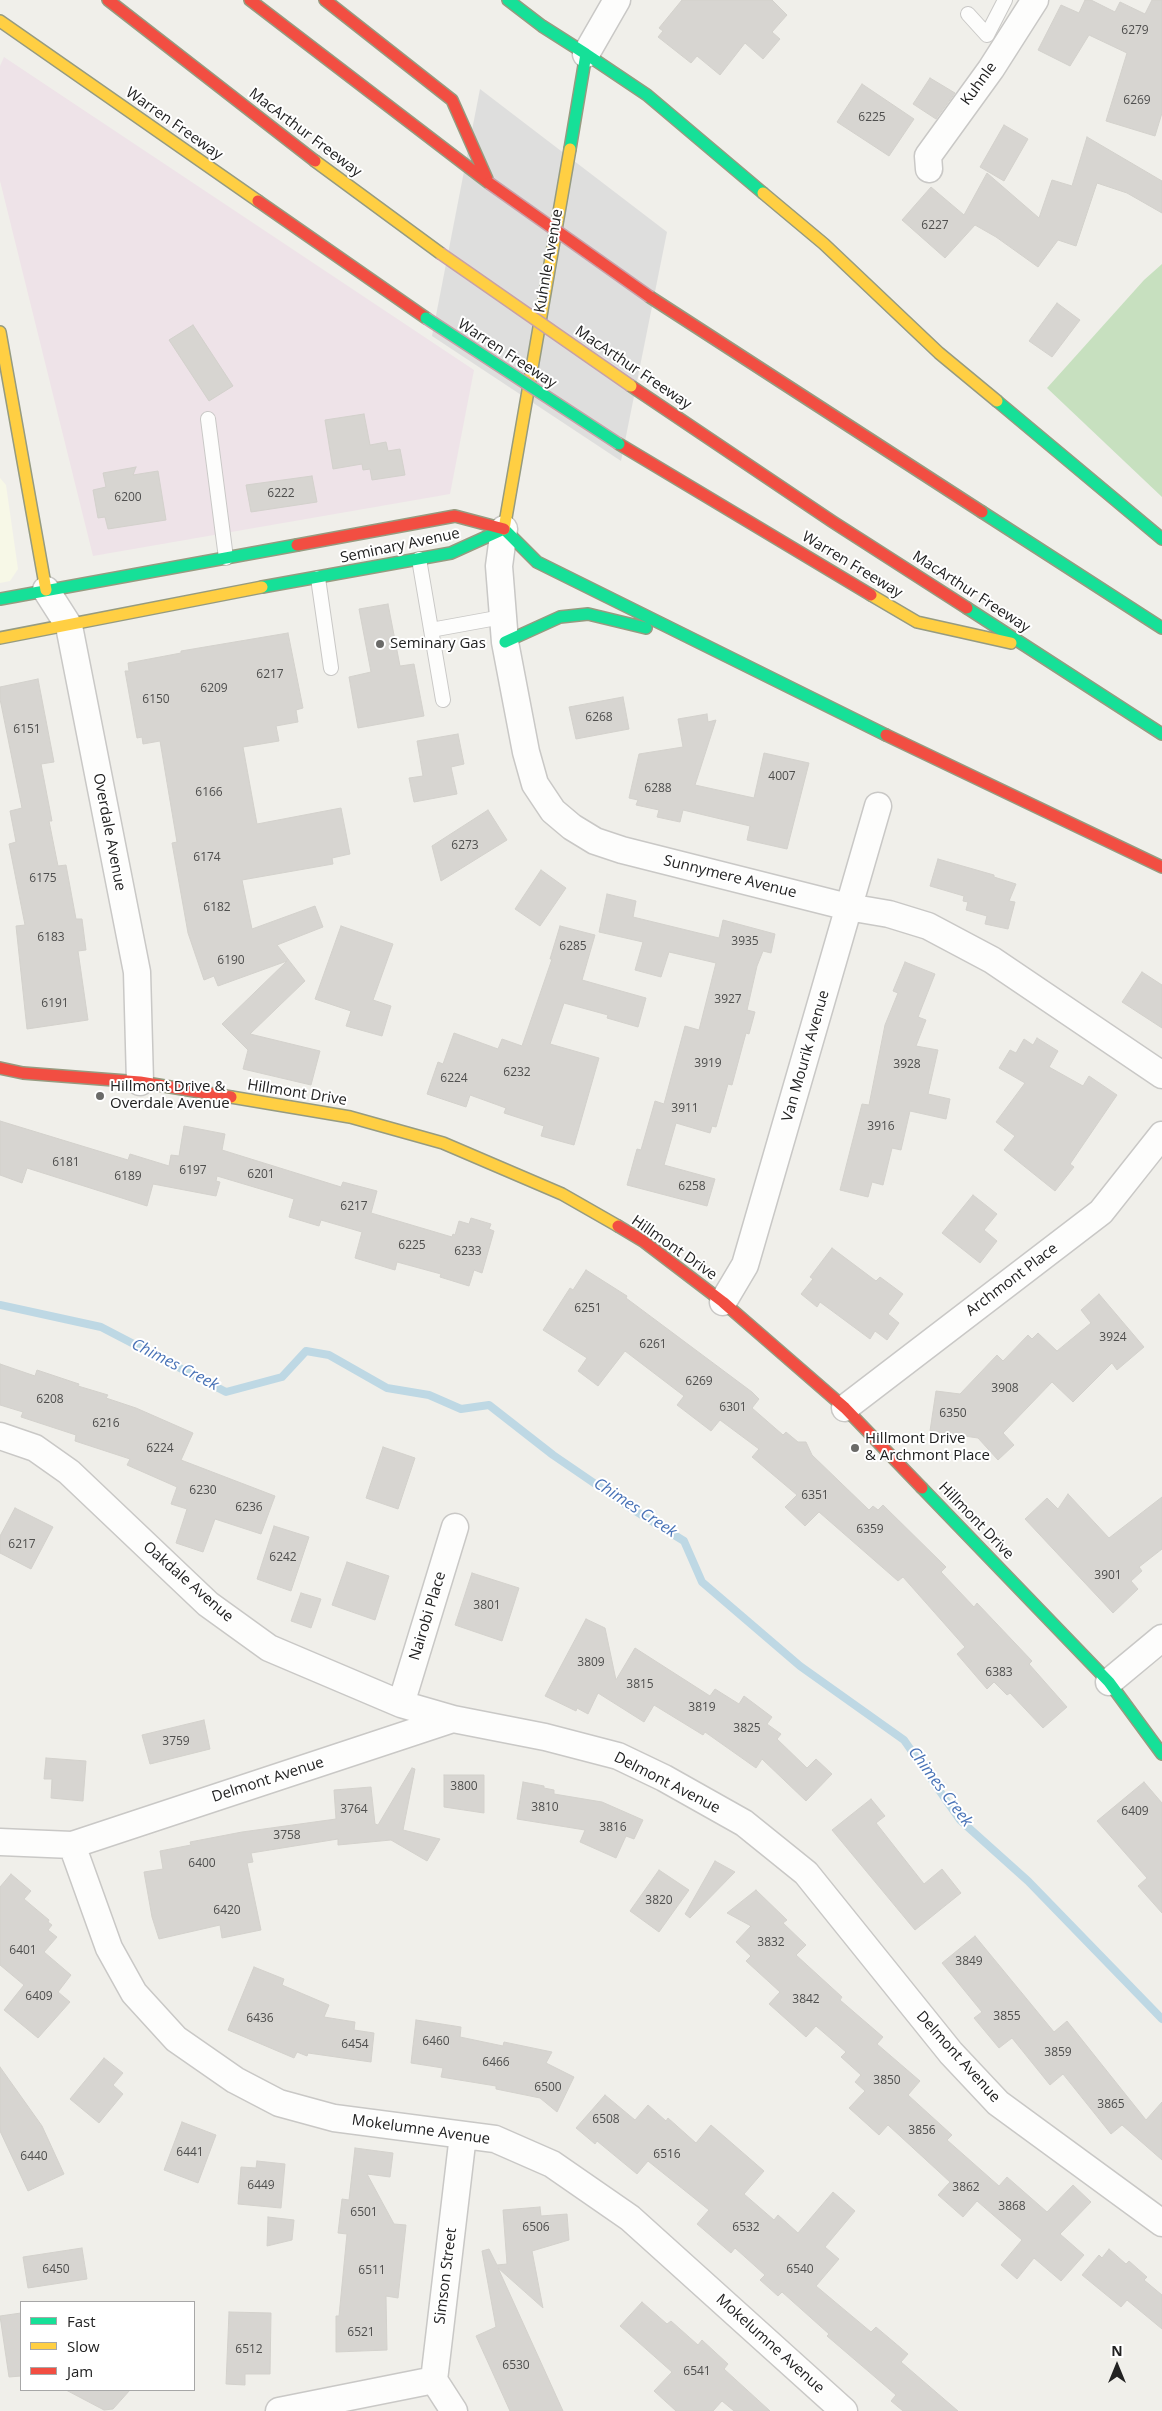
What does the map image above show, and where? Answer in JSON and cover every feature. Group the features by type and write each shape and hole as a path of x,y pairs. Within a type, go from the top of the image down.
{"main road":[{"name":"MacArthur Freeway","path":"108,0 299,149 440,253 631,386 833,522 1162,734"},
{"path":"250,0 489,183 650,297 1162,628"},
{"path":"325,0 452,100 489,183"},
{"path":"508,0 542,26 647,95 824,244 939,353 1162,539"},
{"name":"Warren Freeway","path":"0,21 426,318 619,444 917,622 1031,648"},
{"name":"Kuhnle Avenue","path":"504,529 586,54"},
{"path":"0,332 46,590"},
{"name":"Seminary Avenue","path":"0,599 455,516 504,529"},
{"path":"504,529 537,562 957,770 1162,866"},
{"name":"Seminary Avenue","path":"0,638 460,551 504,529"},
{"path":"504,630 560,617 588,614 630,624 721,652"},
{"name":"Hillmont Drive","path":"0,1068 23,1073 140,1082 350,1117 443,1143 562,1194 643,1242 723,1302 845,1408 1109,1682 1162,1754"}],"street":[{"name":"Kuhnle Avenue","path":"586,54 617,0"},
{"name":"Kuhnle","path":"929,169 928,156 991,69 1035,0"},
{"name":"Sunnymere Avenue","path":"504,529 499,566 504,630 526,752 535,784 553,811 572,827 595,841 622,850 848,907 889,914 928,926 992,960 1162,1075"},
{"name":"Overdale Avenue","path":"46,590 69,626 137,972 140,1082"},
{"name":"Van Mourik Avenue","path":"723,1302 745,1265 878,806"},
{"name":"Archmont Place","path":"845,1408 1101,1212 1162,1135"},
{"name":"Oakdale Avenue","path":"0,1436 35,1448 69,1472 208,1604 269,1648 401,1704 453,1719"},
{"name":"Nairobi Place","path":"401,1704 455,1527"},
{"path":"1109,1682 1162,1638"},
{"name":"Delmont Avenue","path":"0,1842 72,1845 453,1719 545,1737 618,1756 664,1778 744,1823 806,1874 951,2053 998,2103 1162,2223"},
{"name":"Mokelumne Avenue","path":"72,1845 109,1948 134,1993 176,2040 236,2080 279,2103 334,2118 495,2139 552,2164 630,2218 844,2411"},
{"name":"Simson Street","path":"434,2380 463,2135"},
{"path":"279,2411 434,2380 454,2411"}],"lane":[{"path":"968,14 987,35 1005,0"},
{"path":"208,418 226,558"},
{"path":"419,559 443,700"},
{"path":"318,578 331,668"},
{"path":"431,630 504,630"}],"shaded area":[{"path":"4,57 474,370 450,494 93,556 0,181 0,66"},
{"path":"0,478 6,485 18,569 10,581 0,583"}],"green space":[{"path":"1162,264 1162,497 1047,388 1144,280"}],"pier":[{"path":"480,89 667,232 621,461 432,336"}],"building":[{"path":"682,0 772,0 787,15 772,32 780,39 763,59 745,43 720,75 697,56 691,63 658,37 663,31 659,28"},
{"path":"1085,0 1091,0 1115,12 1120,2 1145,14 1152,0 1162,0 1162,113 1155,136 1106,121 1127,53 1089,35 1070,66 1038,50 1061,5 1079,13"},
{"path":"930,78 955,93 936,119 913,104"},
{"path":"862,84 914,119 889,156 837,122"},
{"path":"1004,125 1028,139 1004,181 980,167"},
{"path":"1087,137 1162,181 1162,213 1127,193 1097,183 1076,246 1058,240 1038,267 996,237 975,225 945,258 902,220 931,187 964,215 987,173 1039,218 1052,180 1072,186"},
{"path":"1057,303 1080,320 1052,357 1029,341"},
{"path":"193,325 233,386 209,401 169,340"},
{"path":"364,414 370,445 386,442 388,451 400,449 405,475 372,480 370,469 363,470 362,464 333,469 325,420"},
{"path":"136,467 133,475 158,471 166,520 108,529 105,517 98,518 93,490 106,487 103,473"},
{"path":"312,476 317,502 251,512 246,485"},
{"path":"388,604 400,666 414,664 424,716 358,728 349,677 371,672 359,609"},
{"path":"288,633 303,708 296,710 298,722 276,726 279,741 243,747 257,824 341,808 350,854 332,858 333,864 242,880 252,929 315,906 323,927 277,945 305,981 250,1034 320,1051 311,1085 243,1069 248,1050 222,1024 287,961 218,986 214,976 204,980 188,933 172,843 177,842 160,741 143,744 142,737 137,738 125,671 129,671 128,663 181,653 181,651"},
{"path":"38,679 54,762 41,764 52,821 49,821 58,866 66,865 76,919 82,919 86,950 78,951 88,1020 27,1029 16,926 25,925 9,844 16,842 10,811 22,808 0,699 0,687"},
{"path":"623,697 629,729 576,739 569,707"},
{"path":"707,714 708,722 716,720 695,785 754,798 764,753 809,763 787,849 747,840 750,826 683,810 680,822 657,817 659,810 636,805 638,800 629,798 639,754 683,747 678,719"},
{"path":"458,734 464,764 451,767 457,794 414,802 409,778 423,776 417,741"},
{"path":"488,810 507,840 441,881 432,846"},
{"path":"938,859 994,875 994,877 1016,884 1009,901 1015,902 1008,929 985,924 987,916 966,910 968,902 963,901 964,896 930,886"},
{"path":"541,870 566,888 540,926 515,909"},
{"path":"607,894 636,901 633,917 719,938 723,920 775,934 771,953 763,951 757,966 747,1010 755,1012 749,1034 746,1033 732,1085 728,1084 716,1127 712,1126 710,1133 676,1123 664,1165 715,1179 707,1206 627,1185 637,1149 641,1150 655,1101 664,1104 685,1026 699,1030 716,963 669,952 661,977 635,970 643,942 599,932"},
{"path":"341,926 393,944 373,1000 391,1006 382,1036 346,1026 351,1011 315,999"},
{"path":"560,926 595,935 582,980 646,998 638,1027 607,1018 608,1015 564,1003 550,1044 599,1058 574,1145 541,1136 544,1126 504,1113 506,1108 470,1095 466,1107 427,1094 438,1062 443,1064 454,1033 498,1049 502,1039 522,1046 552,959 550,959"},
{"path":"905,962 935,974 918,1017 926,1020 916,1046 938,1050 928,1094 950,1099 946,1119 910,1111 901,1150 892,1148 883,1185 872,1182 868,1197 840,1190 862,1104 869,1105 885,1025 898,993 893,991"},
{"path":"1142,972 1162,985 1162,1028 1122,1002"},
{"path":"1037,1038 1058,1051 1049,1067 1083,1086 1089,1076 1117,1095 1070,1164 1074,1167 1055,1191 1004,1150 1015,1136 996,1122 1025,1083 999,1068 1010,1050 1016,1053 1024,1039 1033,1045"},
{"path":"0,1121 128,1160 130,1154 169,1166 171,1155 179,1156 184,1126 225,1134 222,1150 341,1187 343,1182 377,1191 371,1213 452,1237 453,1234 455,1235 459,1221 469,1224 471,1218 491,1224 489,1229 494,1231 482,1273 474,1270 469,1286 440,1277 441,1274 397,1262 395,1270 355,1258 362,1232 321,1220 319,1226 289,1217 294,1199 217,1176 216,1181 220,1182 216,1196 153,1184 147,1206 27,1168 22,1183 0,1175"},
{"path":"973,1195 997,1214 984,1230 997,1241 980,1263 942,1233"},
{"path":"832,1248 876,1281 880,1277 903,1294 888,1314 899,1323 887,1340 875,1331 870,1339 820,1302 817,1307 801,1294 813,1279 810,1277"},
{"path":"586,1270 627,1296 626,1298 752,1392 759,1399 752,1408 783,1435 786,1432 798,1442 806,1442 812,1455 869,1510 873,1506 878,1510 883,1505 946,1567 941,1572 974,1607 977,1603 1032,1661 1029,1664 1067,1707 1043,1728 1010,1693 1007,1695 994,1682 987,1689 957,1654 965,1647 903,1577 898,1581 819,1512 805,1526 785,1507 797,1495 752,1457 759,1449 720,1420 711,1431 677,1405 684,1396 625,1351 598,1386 578,1371 587,1358 543,1330 570,1288 573,1290"},
{"path":"1099,1294 1144,1347 1117,1370 1112,1363 1073,1402 1052,1382 1003,1433 1014,1445 998,1460 978,1438 930,1431 936,1391 960,1394 997,1355 1003,1361 1028,1335 1032,1339 1038,1333 1057,1351 1091,1323 1081,1310"},
{"path":"0,1364 35,1376 37,1370 79,1384 78,1386 108,1395 106,1398 136,1408 193,1433 181,1460 275,1496 261,1534 215,1519 203,1552 176,1543 187,1509 171,1504 177,1487 127,1465 130,1459 75,1441 76,1435 21,1417 23,1412 0,1405"},
{"path":"383,1447 415,1458 398,1509 366,1498"},
{"path":"1068,1494 1109,1538 1162,1497 1162,1549 1139,1567 1142,1571 1131,1581 1138,1589 1113,1613 1025,1519 1047,1498 1058,1509"},
{"path":"15,1508 53,1527 31,1569 0,1553 0,1536"},
{"path":"274,1526 309,1537 291,1591 257,1579"},
{"path":"347,1562 389,1576 375,1620 332,1605"},
{"path":"472,1573 519,1588 502,1641 455,1625"},
{"path":"301,1593 321,1599 311,1628 291,1621"},
{"path":"586,1619 605,1628 616,1680 635,1648 710,1696 715,1689 739,1704 744,1696 772,1717 767,1724 781,1734 777,1739 807,1768 816,1759 832,1774 806,1801 762,1759 756,1768 705,1732 703,1735 654,1705 644,1722 598,1693 588,1714 577,1708 576,1711 545,1696"},
{"path":"204,1720 210,1749 150,1764 142,1735"},
{"path":"46,1758 86,1761 83,1801 51,1798 52,1779 44,1779"},
{"path":"412,1768 415,1769 403,1830 440,1839 427,1861 391,1840 338,1845 338,1839 251,1853 253,1862 247,1863 261,1930 222,1938 220,1925 159,1939 152,1917 144,1872 163,1869 160,1851 191,1845 190,1842 242,1832 336,1819 334,1790 371,1787 375,1824 378,1825"},
{"path":"444,1775 484,1775 484,1813 444,1807"},
{"path":"523,1782 544,1786 544,1788 554,1790 554,1794 602,1802 643,1820 634,1839 626,1836 616,1858 580,1842 585,1830 517,1819"},
{"path":"1144,1782 1162,1803 1162,1913 1138,1886 1147,1878 1097,1821"},
{"path":"871,1799 885,1816 876,1823 924,1884 942,1869 961,1893 915,1930 832,1830"},
{"path":"715,1861 735,1872 690,1918 685,1914"},
{"path":"659,1870 689,1890 659,1932 630,1911"},
{"path":"11,1874 31,1891 24,1899 49,1920 48,1922 52,1925 48,1930 57,1937 44,1952 71,1975 58,1992 70,2002 38,2038 4,2010 24,1985 0,1965 0,1887"},
{"path":"756,1890 787,1920 783,1923 806,1945 796,1955 842,1997 840,2000 883,2037 877,2044 920,2081 908,2095 952,2135 947,2140 999,2186 1007,2177 1047,2212 1073,2185 1091,2202 1060,2234 1084,2255 1061,2281 1034,2258 1017,2279 1001,2265 1022,2240 977,2201 963,2217 938,2195 950,2182 888,2125 879,2135 849,2108 865,2091 855,2082 861,2075 841,2057 846,2052 816,2026 806,2037 769,2004 780,1992 746,1961 751,1956 736,1942 751,1926 727,1913"},
{"path":"975,1936 1054,2032 1067,2021 1146,2120 1162,2102 1162,2160 1122,2125 1111,2134 1063,2074 1050,2085 1012,2038 999,2048 974,2018 982,2012 942,1963"},
{"path":"254,1967 284,1979 282,1985 329,2005 324,2017 355,2022 354,2030 374,2033 371,2062 308,2053 307,2056 297,2052 294,2058 228,2030"},
{"path":"416,2020 461,2027 460,2037 503,2046 504,2042 552,2052 546,2063 574,2077 557,2112 540,2098 496,2089 496,2086 441,2077 443,2068 411,2063"},
{"path":"104,2058 123,2073 113,2085 123,2094 99,2123 70,2099"},
{"path":"0,2067 42,2126 64,2174 28,2191 0,2131"},
{"path":"605,2095 635,2120 648,2105 666,2121 668,2118 696,2143 711,2125 764,2171 744,2194 774,2220 778,2215 798,2233 833,2192 855,2211 825,2247 839,2259 816,2286 871,2332 876,2327 908,2354 901,2362 958,2411 903,2411 891,2401 896,2395 827,2336 829,2334 782,2292 778,2296 760,2280 765,2275 735,2248 731,2253 697,2224 709,2210 648,2161 637,2174 597,2141 595,2144 576,2128"},
{"path":"182,2122 216,2135 198,2183 164,2170"},
{"path":"355,2148 393,2153 390,2177 367,2174 394,2224 406,2225 398,2298 386,2296 387,2350 336,2352 336,2316 339,2316 347,2234 338,2233 342,2199 349,2200"},
{"path":"257,2161 285,2164 281,2208 238,2204 241,2167 256,2168"},
{"path":"540,2207 541,2216 567,2214 569,2240 532,2251 543,2308 498,2268 563,2411 510,2411 476,2336 496,2327 482,2251 489,2249 497,2265 507,2264 503,2210"},
{"path":"268,2217 294,2220 292,2240 267,2246"},
{"path":"82,2248 87,2279 28,2288 23,2257"},
{"path":"1109,2249 1126,2264 1129,2261 1147,2277 1144,2280 1162,2295 1162,2329 1127,2300 1121,2307 1082,2275 1099,2255 1102,2258"},
{"path":"642,2302 667,2324 671,2321 698,2345 702,2340 728,2364 724,2369 770,2411 734,2411 722,2401 713,2411 676,2411 654,2391 672,2372 620,2326"},
{"path":"229,2312 271,2313 270,2374 245,2374 245,2385 226,2384"},
{"path":"20,2313 20,2376 9,2377 0,2316"},
{"path":"68,2391 129,2391 113,2409 104,2410"}],"waterway":[{"name":"Chimes Creek","path":"0,1305 101,1327 226,1392 282,1377 306,1351 329,1355 387,1388 429,1395 461,1409 489,1405 553,1455 629,1507 684,1541 702,1582 800,1666 904,1740 960,1820 1028,1881 1162,2019"}],"traffic: fast":[{"path":"508,0 542,26 586,54 570,149"},
{"path":"586,54 647,95 763,193"},
{"path":"426,318 619,444"},
{"path":"997,401 1162,539"},
{"path":"982,512 1162,628"},
{"path":"262,587 451,553 504,529"},
{"path":"504,529 537,562 886,735"},
{"path":"0,599 297,545"},
{"path":"967,608 1162,734"},
{"path":"505,642 560,617 588,614 646,628"},
{"path":"922,1488 1109,1682 1162,1754"}],"traffic: slow":[{"path":"0,21 258,201"},
{"path":"504,529 570,149"},
{"path":"315,161 440,253"},
{"path":"763,193 824,244 939,353 997,401"},
{"path":"440,253 631,386"},
{"path":"0,332 46,590"},
{"path":"0,638 262,587"},
{"path":"871,595 917,622 1011,643"},
{"path":"231,1097 350,1117 443,1143 562,1194 618,1226"}],"traffic: jam":[{"path":"108,0 315,161"},
{"path":"250,0 489,183"},
{"path":"325,0 452,100 487,179"},
{"path":"489,183 650,297"},
{"path":"258,201 426,318"},
{"path":"650,297 982,512"},
{"path":"631,386 833,522 967,608"},
{"path":"619,444 871,595"},
{"path":"297,545 455,516 504,529"},
{"path":"886,735 1162,867"},
{"path":"0,1068 23,1073 140,1082 231,1097"},
{"path":"618,1226 643,1241 723,1302 845,1408 922,1488"}],"place":[{"name":"Seminary Gas","path":"380,644"},
{"name":"Hillmont Drive & Overdale Avenue","path":"100,1096"},
{"name":"Hillmont Drive & Archmont Place","path":"855,1448"}]}
